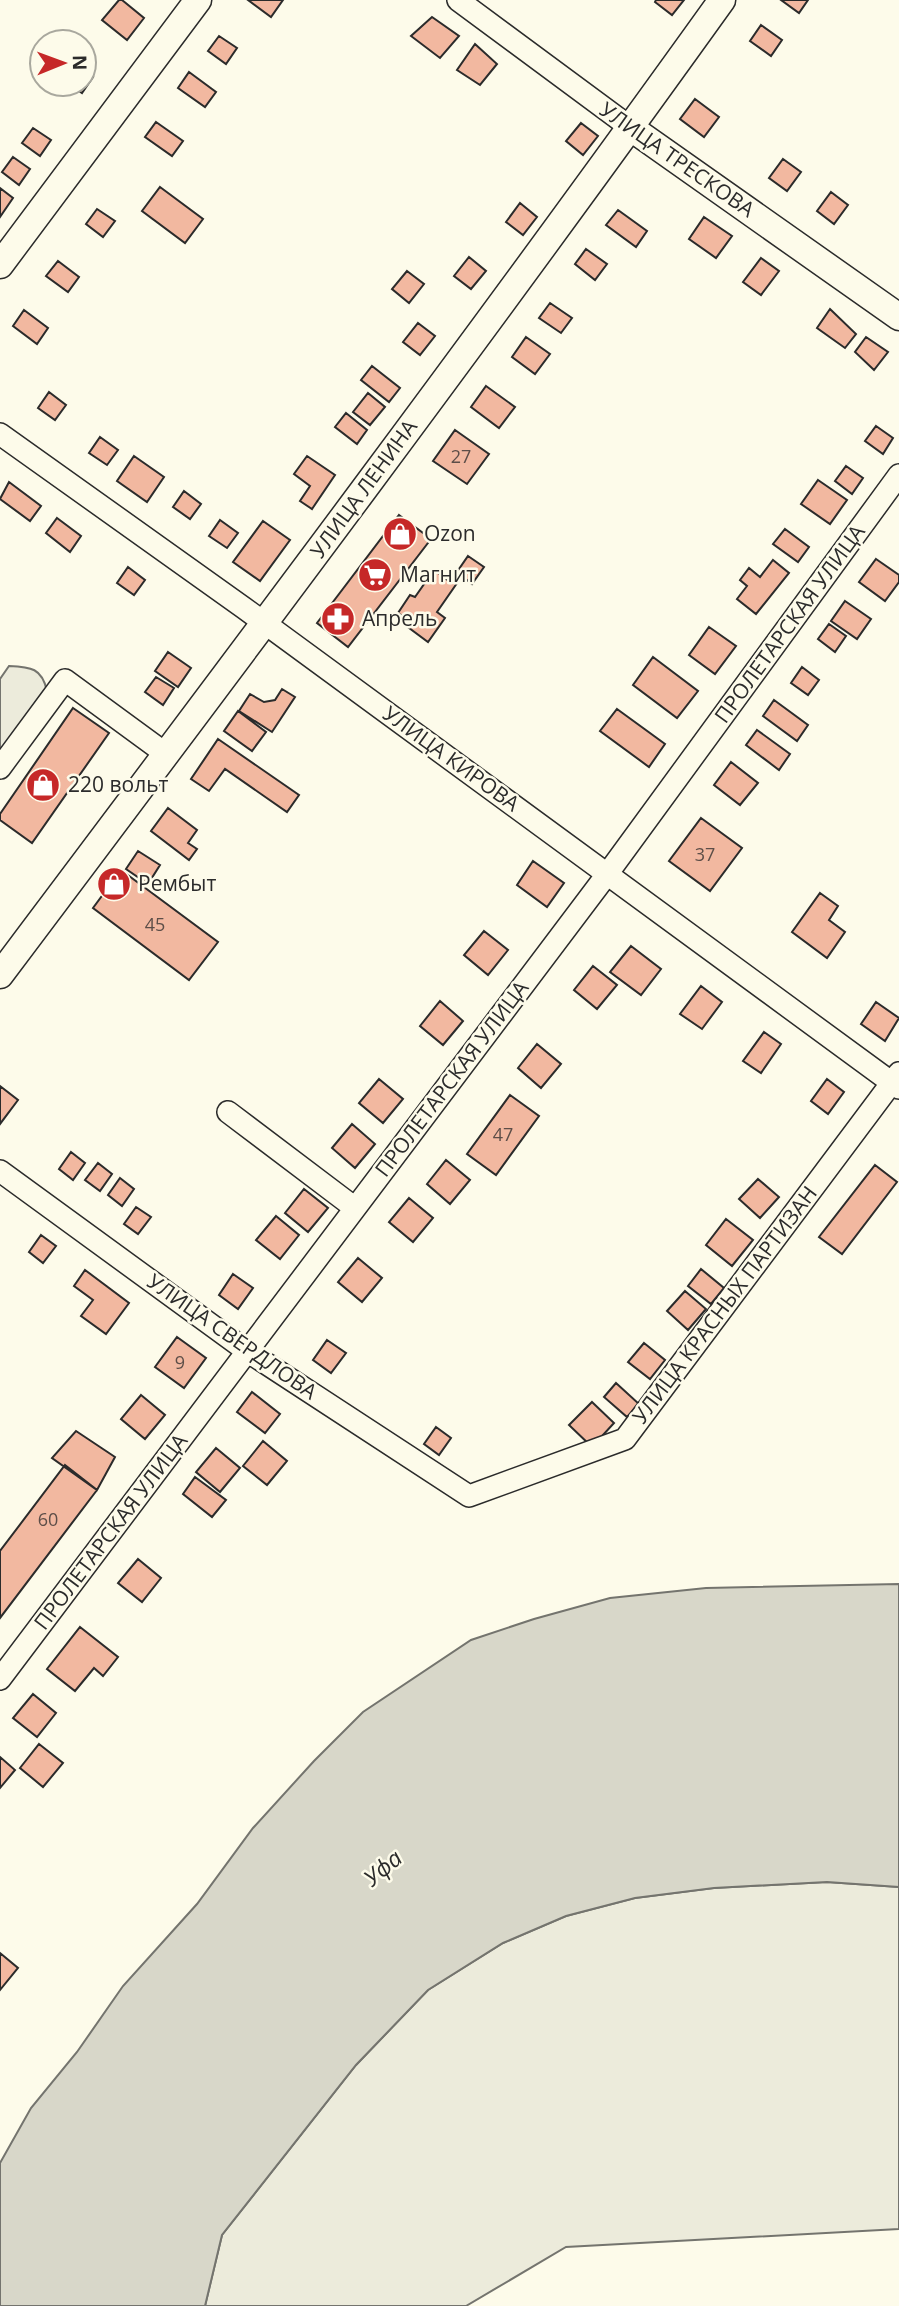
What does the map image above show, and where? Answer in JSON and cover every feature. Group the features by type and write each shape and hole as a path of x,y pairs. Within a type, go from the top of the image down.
{"main road":[{"path":"0,265 198,0"},
{"name":"УЛИЦА ЛЕНИНА","path":"0,975 265,624 631,128 722,0"},
{"name":"УЛИЦА ТРЕСКОВА","path":"631,128 899,317"}],"street":[{"name":"УЛИЦА ТРЕСКОВА","path":"458,0 631,128"},
{"name":"УЛИЦА КИРОВА","path":"0,434 897,1081"},
{"name":"ПРОЛЕТАРСКАЯ УЛИЦА","path":"0,1679 7,1656 247,1352 608,873 899,475"},
{"path":"0,768 65,680 166,754"},
{"name":"УЛИЦА КРАСНЫХ ПАРТИЗАН","path":"469,1496 625,1439 897,1081"},
{"path":"228,1112 355,1208"},
{"name":"УЛИЦА СВЕРДЛОВА","path":"0,1171 247,1352 469,1496"}],"shaded area":[{"path":"9,666 24,667 39,673 47,691 0,754 0,679"},
{"path":"827,1882 899,1887 899,2229 566,2247 466,2306 205,2306 222,2235 356,2065 428,1990 503,1943 566,1916 635,1898 714,1888"}],"water":[{"name":"Уфа","path":"899,1584 899,1887 827,1882 714,1888 635,1898 566,1916 503,1943 428,1990 356,2065 222,2235 205,2306 0,2306 0,2163 31,2108 77,2052 123,1986 197,1904 253,1828 363,1712 471,1640 610,1598 706,1588"}],"building":[{"path":"119,0 144,18 127,40 102,20"},
{"path":"248,0 283,0 271,17"},
{"path":"684,0 672,15 655,2"},
{"path":"781,0 808,0 799,13"},
{"path":"432,17 459,36 440,58 411,36"},
{"path":"761,25 782,40 771,56 750,41"},
{"path":"219,36 237,48 226,64 208,51"},
{"path":"475,44 497,64 480,85 457,70"},
{"path":"189,72 216,92 205,107 178,88"},
{"path":"695,99 719,117 704,137 680,119"},
{"path":"156,122 183,141 172,156 145,137"},
{"path":"581,123 598,136 583,155 566,141"},
{"path":"33,128 51,140 40,156 22,143"},
{"path":"13,157 30,169 19,185 2,172"},
{"path":"783,159 801,172 787,191 769,178"},
{"path":"160,187 203,219 185,243 142,211"},
{"path":"0,188 13,198 0,217"},
{"path":"831,192 848,205 834,224 817,211"},
{"path":"520,203 537,217 523,235 506,222"},
{"path":"97,209 115,221 103,237 86,224"},
{"path":"618,210 647,231 636,247 606,225"},
{"path":"704,217 732,236 716,258 689,239"},
{"path":"586,249 607,264 595,280 575,264"},
{"path":"469,257 486,271 471,289 454,276"},
{"path":"761,258 779,271 761,295 743,282"},
{"path":"58,261 79,277 68,292 46,276"},
{"path":"407,271 424,284 409,303 392,289"},
{"path":"550,303 572,318 561,333 539,318"},
{"path":"830,309 856,334 845,348 817,328"},
{"path":"24,310 48,328 37,344 13,326"},
{"path":"418,323 435,336 420,355 403,342"},
{"path":"526,337 550,354 535,374 512,357"},
{"path":"866,337 888,352 874,370 855,352"},
{"path":"372,366 400,388 389,402 361,380"},
{"path":"486,386 515,407 499,428 471,407"},
{"path":"49,392 66,405 55,420 38,408"},
{"path":"368,393 385,407 370,425 353,412"},
{"path":"346,413 367,430 357,444 335,427"},
{"path":"876,426 893,438 883,454 865,441"},
{"path":"455,430 489,454 467,484 433,461"},
{"path":"100,437 118,450 107,465 89,453"},
{"path":"134,456 164,477 147,502 117,481"},
{"path":"307,456 335,475 312,509 300,501 310,486 294,474"},
{"path":"846,466 863,478 852,494 835,481"},
{"path":"818,480 847,500 830,524 801,504"},
{"path":"9,482 41,506 30,521 0,499"},
{"path":"184,491 201,504 190,519 173,507"},
{"path":"399,515 431,539 348,647 317,623"},
{"path":"57,518 81,536 70,552 46,533"},
{"path":"220,520 238,533 227,548 209,536"},
{"path":"263,521 290,540 260,581 233,562"},
{"path":"785,529 809,547 798,562 773,544"},
{"path":"468,556 484,567 472,584 462,576 437,612 445,618 428,642 401,622 404,617 398,613 410,595 415,597 434,570 450,582"},
{"path":"876,559 899,575 899,582 885,601 859,582"},
{"path":"773,560 789,573 756,614 737,599 747,586 740,580 749,568 760,577"},
{"path":"128,567 145,580 134,595 117,583"},
{"path":"845,601 871,619 857,639 831,621"},
{"path":"829,624 846,636 835,652 818,639"},
{"path":"709,627 736,646 715,674 689,655"},
{"path":"168,652 191,668 178,687 155,671"},
{"path":"653,657 698,691 677,718 633,685"},
{"path":"802,667 819,680 808,695 791,683"},
{"path":"156,677 174,688 163,705 145,692"},
{"path":"282,689 295,697 272,732 239,711 250,694 264,702 275,700"},
{"path":"774,700 808,725 797,741 763,716"},
{"path":"73,708 109,733 32,843 0,820 0,814"},
{"path":"617,709 665,744 649,767 600,731"},
{"path":"238,711 266,732 252,751 224,731"},
{"path":"757,730 790,754 779,770 746,745"},
{"path":"218,739 299,795 287,812 225,769 209,791 191,779"},
{"path":"731,762 758,783 740,805 714,785"},
{"path":"168,808 197,830 188,843 197,849 189,860 151,831"},
{"path":"701,818 742,848 710,891 669,861"},
{"path":"138,851 160,865 148,884 126,869"},
{"path":"533,861 564,883 547,907 517,885"},
{"path":"121,870 218,942 189,980 93,908"},
{"path":"820,893 838,906 829,920 845,932 827,958 792,932"},
{"path":"484,931 508,950 488,975 464,955"},
{"path":"631,946 661,969 641,995 610,972"},
{"path":"593,966 617,985 597,1009 574,990"},
{"path":"701,986 722,1002 702,1029 680,1014"},
{"path":"440,1001 463,1021 443,1045 420,1026"},
{"path":"876,1002 899,1018 885,1041 861,1024"},
{"path":"764,1032 781,1044 761,1073 743,1061"},
{"path":"537,1044 561,1064 541,1088 518,1068"},
{"path":"379,1079 403,1099 383,1123 359,1103"},
{"path":"827,1079 844,1092 828,1114 811,1101"},
{"path":"0,1086 18,1100 0,1124"},
{"path":"510,1095 539,1116 496,1175 467,1154"},
{"path":"352,1124 375,1144 355,1168 332,1148"},
{"path":"71,1152 85,1163 73,1180 59,1169"},
{"path":"446,1160 470,1180 450,1204 427,1184"},
{"path":"98,1163 112,1174 100,1191 85,1180"},
{"path":"875,1165 897,1182 842,1254 819,1237"},
{"path":"120,1178 134,1189 122,1206 108,1195"},
{"path":"758,1179 779,1197 760,1218 739,1199"},
{"path":"304,1189 328,1208 308,1232 285,1213"},
{"path":"409,1198 433,1218 413,1242 389,1222"},
{"path":"136,1207 151,1217 138,1234 124,1224"},
{"path":"276,1216 299,1235 280,1259 256,1240"},
{"path":"726,1219 753,1240 732,1266 706,1245"},
{"path":"41,1235 56,1246 43,1263 29,1252"},
{"path":"358,1258 382,1278 362,1302 338,1282"},
{"path":"701,1269 724,1288 711,1304 688,1286"},
{"path":"85,1270 129,1303 106,1334 81,1316 93,1300 74,1286"},
{"path":"233,1274 253,1288 238,1309 219,1295"},
{"path":"685,1291 706,1309 688,1330 667,1311"},
{"path":"177,1337 206,1358 184,1388 155,1367"},
{"path":"327,1340 346,1353 331,1373 313,1360"},
{"path":"644,1343 665,1360 650,1379 628,1362"},
{"path":"616,1383 639,1404 627,1417 604,1397"},
{"path":"252,1392 280,1414 265,1433 237,1412"},
{"path":"141,1395 165,1415 145,1439 121,1419"},
{"path":"592,1402 614,1423 592,1447 569,1425"},
{"path":"436,1427 451,1438 439,1455 424,1444"},
{"path":"76,1431 115,1457 97,1490 52,1458"},
{"path":"263,1441 287,1461 267,1485 243,1466"},
{"path":"216,1448 240,1468 220,1492 196,1472"},
{"path":"65,1465 97,1490 0,1618 0,1551"},
{"path":"195,1477 226,1500 212,1517 183,1494"},
{"path":"138,1559 161,1578 142,1602 118,1583"},
{"path":"80,1627 118,1657 103,1676 94,1668 75,1691 47,1669"},
{"path":"33,1694 56,1713 37,1737 13,1718"},
{"path":"39,1744 63,1763 43,1787 20,1768"},
{"path":"0,1757 15,1770 0,1788"},
{"path":"0,1953 18,1968 0,1990"}],"place":[{"name":"Ozon","path":"400,534"},
{"name":"Магнит","path":"375,575"},
{"name":"Апрель","path":"338,619"},
{"name":"220 вольт","path":"43,785"},
{"name":"Рембыт","path":"114,884"}]}
